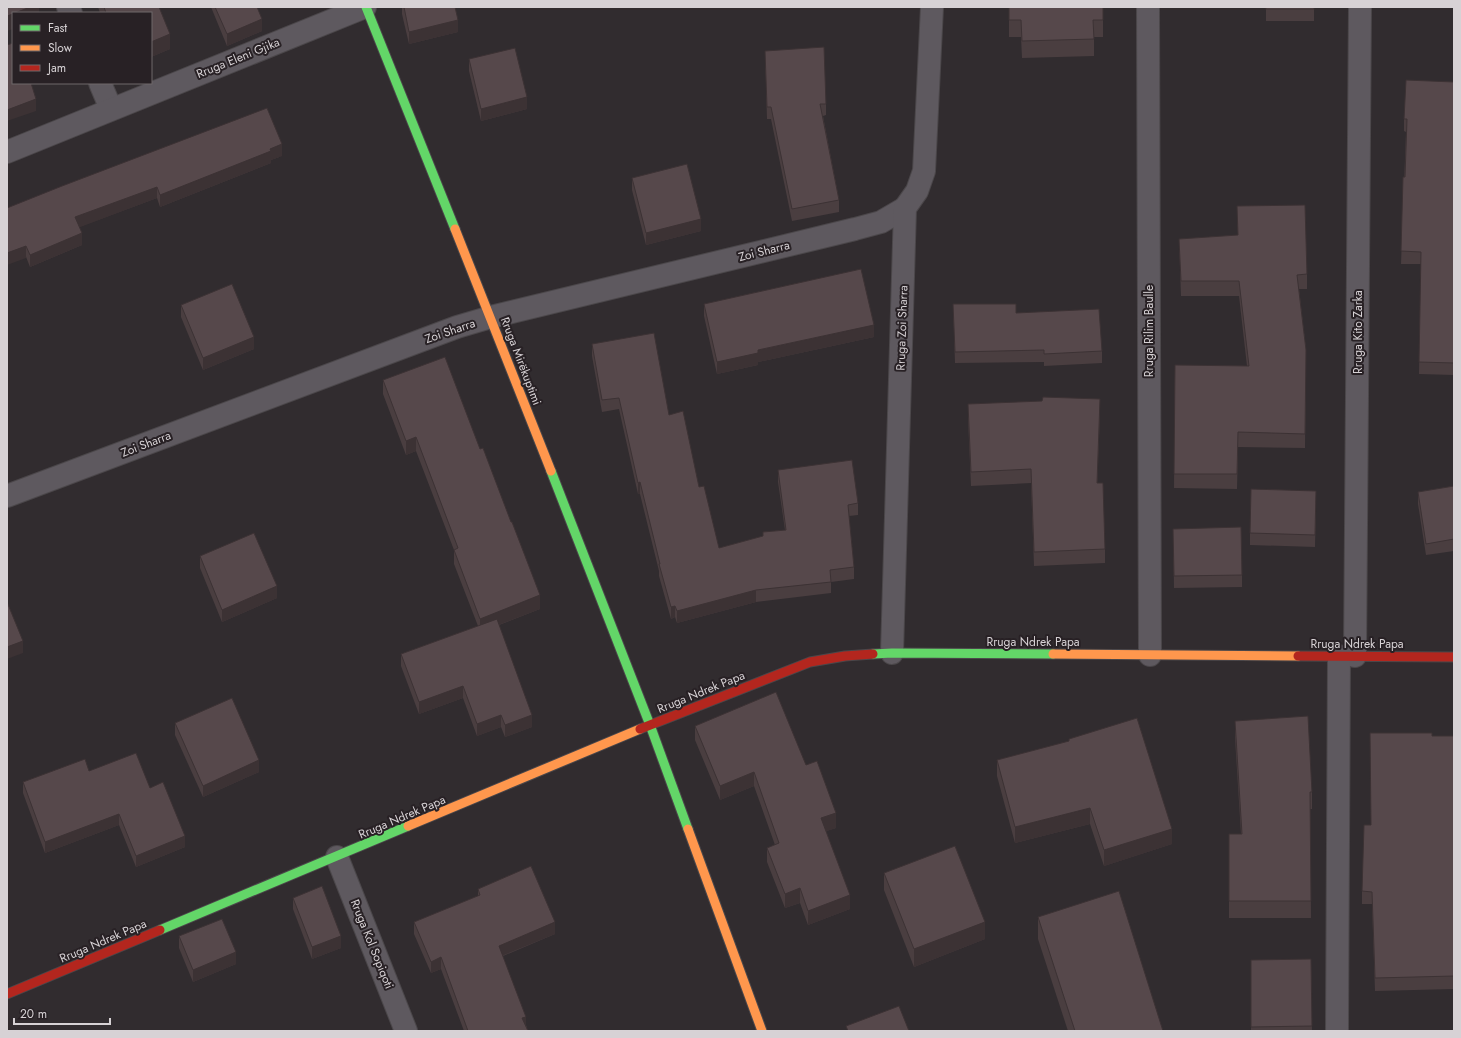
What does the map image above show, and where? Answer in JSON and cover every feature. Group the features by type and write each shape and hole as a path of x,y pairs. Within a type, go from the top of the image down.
{"street":[{"name":"Rruga Eleni Gjika","path":"7,152 365,7"},
{"name":"Rruga Mirëkuptimi","path":"365,7 491,317 650,726 762,1031"},
{"path":"905,208 917,191 924,170 932,7"},
{"name":"Rruga Rilim Baulle","path":"1148,7 1150,655"},
{"name":"Rruga Kito Zarka","path":"1337,1031 1347,656 1360,7"},
{"path":"100,84 111,109"},
{"name":"Zoi Sharra","path":"7,496 457,327 491,317 855,229 881,222 905,208"},
{"name":"Rruga Zoi Sharra","path":"892,653 905,208"},
{"name":"Rruga Ndrek Papa","path":"7,994 650,726 810,662 845,656 892,653 1454,656"},
{"name":"Rruga Kol Sopiqoti","path":"337,857 406,1031"}],"building":[{"path":"7,7 30,7 18,12 12,12 12,14 7,16"},
{"path":"104,7 159,7 170,34 152,42 152,12 106,12"},
{"path":"215,7 257,7 262,19 227,34"},
{"path":"404,7 455,7 458,20 409,32"},
{"path":"1009,7 1103,7 1103,20 1093,20 1094,39 1022,41 1021,20 1009,20"},
{"path":"1266,7 1314,7 1314,9 1266,9"},
{"path":"12,43 12,84 31,84 36,99 7,110 7,45"},
{"path":"824,47 826,104 820,104 839,200 792,209 771,107 767,107 765,51"},
{"path":"515,48 527,97 481,109 469,59"},
{"path":"1406,80 1454,82 1454,363 1419,362 1421,252 1401,251 1403,177 1405,177 1407,119 1404,119"},
{"path":"267,108 282,144 270,149 271,151 160,195 157,187 75,217 82,233 30,255 26,246 7,253 7,208"},
{"path":"687,164 701,219 646,233 632,178"},
{"path":"1305,205 1307,274 1297,275 1306,350 1305,434 1238,432 1237,474 1174,474 1175,365 1249,366 1239,281 1181,281 1179,239 1238,235 1237,206"},
{"path":"861,269 874,325 758,350 758,353 717,362 704,304"},
{"path":"232,284 254,337 203,358 181,305"},
{"path":"953,304 1016,304 1016,313 1099,309 1102,351 1044,354 1044,350 955,352"},
{"path":"654,333 669,415 683,411 699,487 704,486 719,548 763,536 763,532 786,530 778,470 852,460 858,503 848,505 854,567 830,570 831,582 756,590 677,611 675,606 671,607 659,564 640,482 638,483 619,398 602,400 592,344"},
{"path":"445,357 480,449 483,448 540,595 480,619 454,550 458,548 416,437 406,441 383,380"},
{"path":"1043,397 1100,399 1097,483 1103,483 1105,549 1034,552 1031,469 971,472 968,404 1042,401"},
{"path":"1454,486 1454,539 1426,544 1418,492"},
{"path":"1251,489 1316,491 1315,535 1250,533"},
{"path":"1241,527 1242,575 1174,576 1173,529"},
{"path":"254,533 277,586 222,610 200,556"},
{"path":"7,602 23,641 7,647"},
{"path":"497,619 532,715 505,725 501,715 477,724 463,686 419,702 401,654"},
{"path":"776,692 806,765 817,761 836,813 821,818 850,895 808,911 800,888 785,894 767,848 779,843 754,772 720,786 695,726"},
{"path":"232,698 259,760 203,786 175,723"},
{"path":"1308,716 1312,792 1310,792 1311,901 1229,901 1229,834 1242,834 1235,721"},
{"path":"1137,718 1172,829 1104,850 1090,808 1015,827 997,760 1069,741 1069,739"},
{"path":"1370,733 1432,733 1432,736 1454,736 1454,976 1375,978 1372,892 1362,891 1364,825 1371,825"},
{"path":"136,753 150,788 163,782 185,836 136,856 119,814 45,842 23,782 85,759 89,771"},
{"path":"955,846 985,922 914,949 884,873"},
{"path":"531,866 555,922 499,946 526,1017 522,1018 528,1031 468,1031 441,957 431,962 414,922 480,895 478,889"},
{"path":"322,886 341,936 312,947 293,898"},
{"path":"1119,891 1163,1031 1075,1031 1038,917"},
{"path":"222,919 236,952 193,970 179,936"},
{"path":"1311,959 1312,1026 1251,1027 1251,960"},
{"path":"899,1006 909,1031 848,1031 846,1026"}],"traffic: fast":[{"path":"366,7 455,229"},
{"path":"551,471 650,725 688,829"},
{"path":"873,654 1053,654"},
{"path":"160,930 408,826"}],"traffic: slow":[{"path":"455,229 551,471"},
{"path":"1053,654 1298,656"},
{"path":"408,826 640,729"},
{"path":"688,829 762,1031"}],"traffic: jam":[{"path":"640,729 810,662 845,656 873,654"},
{"path":"1298,656 1454,657"},
{"path":"7,994 160,930"}]}
